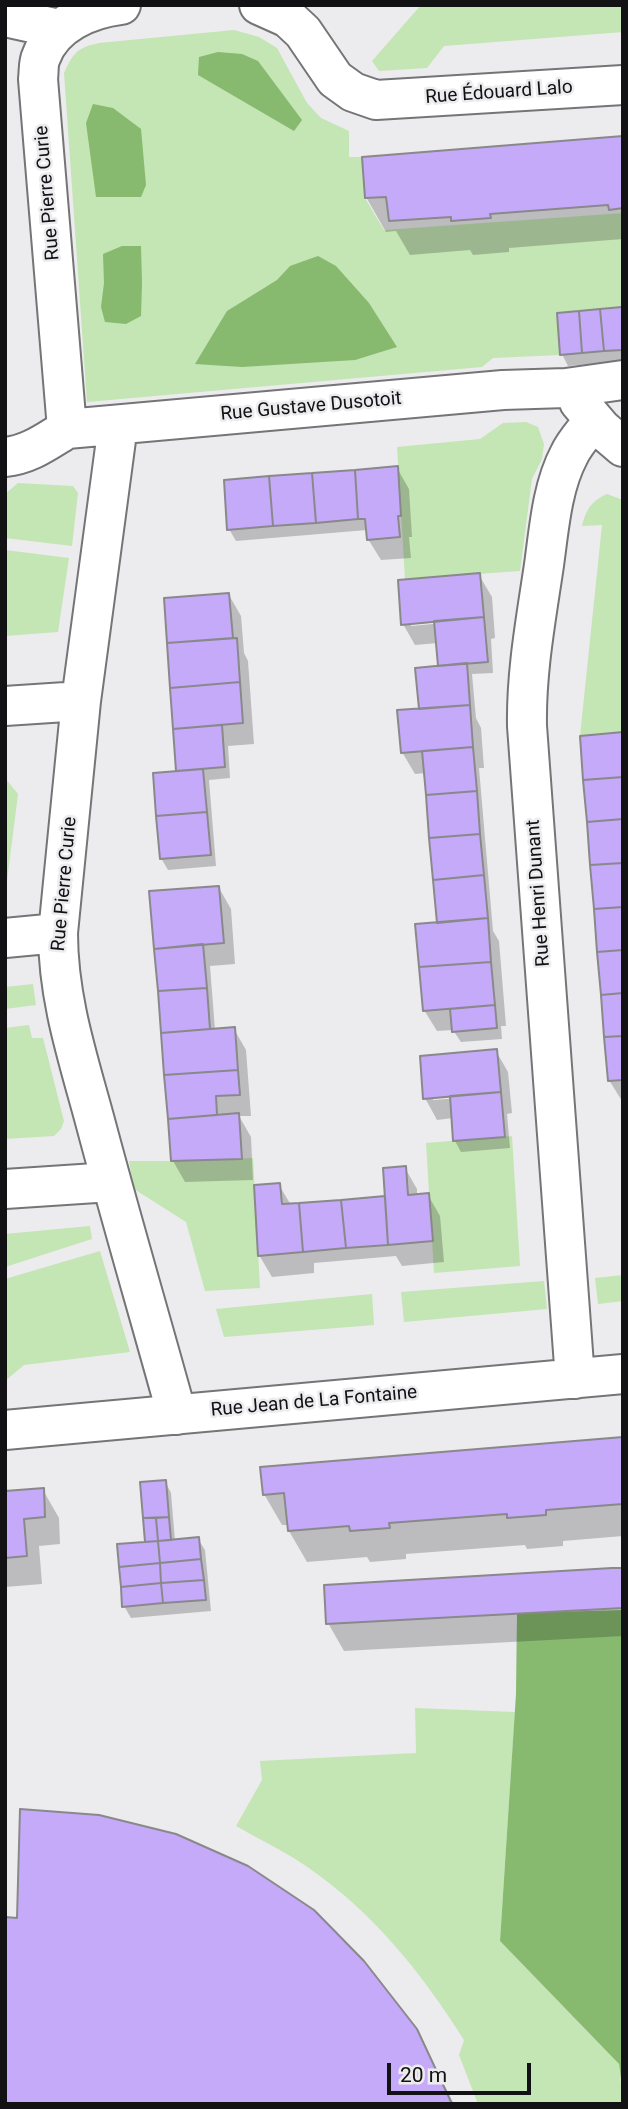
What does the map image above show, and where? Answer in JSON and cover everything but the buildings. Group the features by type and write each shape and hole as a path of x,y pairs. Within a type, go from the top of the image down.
{"street":[{"name":"Rue Pierre Curie","path":"67,429 38,79 40,58 47,44 60,29 81,16 121,5"},
{"name":"Rue Édouard Lalo","path":"259,5 288,18 303,32 335,79 353,92 376,100 623,85"},
{"path":"5,17 60,29"},
{"name":"Rue Gustave Dusotoit","path":"5,457 31,451 67,429 503,390 565,388 623,380"},
{"path":"565,388 623,447"},
{"name":"Rue Henri Dunant","path":"575,1379 529,754 527,695 528,668 551,516 560,478 569,455 594,420"},
{"name":"Rue Pierre Curie","path":"118,425 81,701 58,933 58,964 65,1010 177,1415"},
{"path":"5,706 81,701"},
{"path":"5,938 58,933"},
{"path":"5,1189 111,1182"},
{"name":"Rue Jean de La Fontaine","path":"5,1430 623,1374"}],"green space":[{"path":"421,5 623,5 623,32 444,46 427,68 379,71 372,61"},
{"path":"234,30 259,37 277,48 307,103 321,118 349,131 349,157 362,157 365,198 384,230 623,213 623,307 558,313 560,355 493,358 482,367 87,402 64,73 77,52 99,43"},
{"path":"218,52 242,54 258,61 302,120 294,131 198,75 199,57"},
{"path":"93,104 113,108 141,129 146,185 141,197 96,197 86,123"},
{"path":"122,246 141,246 141,316 126,324 105,322 101,307 103,254"},
{"path":"318,256 336,266 369,303 397,347 355,360 242,367 195,364 227,311 277,280 290,266"},
{"path":"526,422 538,427 544,444 542,459 532,479 520,571 405,579 397,447 480,439 503,423"},
{"path":"18,483 73,486 78,493 72,546 5,538 5,494"},
{"path":"607,494 623,500 623,732 580,736 602,525 582,526 590,507"},
{"path":"5,550 69,558 58,632 5,636"},
{"path":"5,778 18,794 5,897"},
{"path":"33,984 36,1005 5,1009 5,987"},
{"path":"29,1025 32,1038 43,1038 64,1121 54,1136 5,1139 5,1028"},
{"path":"512,1136 520,1266 434,1273 426,1143"},
{"path":"253,1158 260,1288 205,1291 186,1222 134,1189 129,1161"},
{"path":"90,1226 92,1239 5,1267 5,1234"},
{"path":"100,1251 130,1352 24,1365 5,1381 5,1279"},
{"path":"623,1275 623,1301 598,1304 595,1278"},
{"path":"544,1281 547,1309 404,1322 401,1292"},
{"path":"372,1294 374,1325 224,1337 216,1309"},
{"path":"623,1610 623,2095 619,2064 500,1941 516,1694 517,1613"},
{"path":"415,1708 515,1712 500,1941 619,2064 623,2104 478,2104 459,2055 464,2040 431,1991 394,1945 374,1923 330,1884 298,1861 236,1826 262,1780 260,1761 416,1753"}]}
